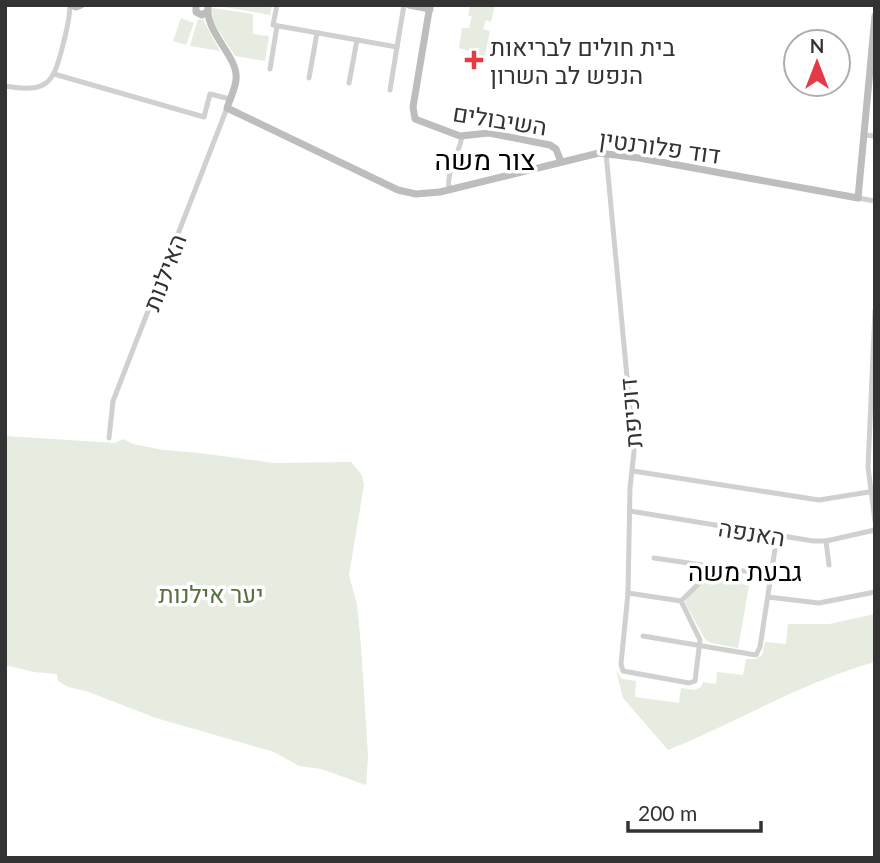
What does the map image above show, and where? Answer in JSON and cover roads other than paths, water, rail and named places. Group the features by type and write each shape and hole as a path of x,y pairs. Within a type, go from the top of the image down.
{"street":[{"path":"187,5 197,10 211,25 235,70 237,80 227,108"},
{"path":"270,69 277,5"},
{"path":"390,90 407,5 430,6"},
{"name":"השיבולים","path":"430,6 413,117 420,122 462,136 489,133 550,145 556,149 561,162"},
{"path":"5,86 38,88 49,81 54,74 73,7"},
{"path":"197,10 208,7 211,25"},
{"path":"875,16 858,198 875,201"},
{"path":"275,26 397,47"},
{"path":"309,78 317,33"},
{"path":"349,83 357,40"},
{"path":"54,74 204,117 210,94 230,99"},
{"name":"דוד פלורנטין","path":"227,108 398,190 427,194 587,155 606,153 858,198"},
{"name":"האילנות","path":"109,438 113,401 227,108"},
{"path":"865,135 875,136"},
{"path":"449,190 448,174 462,136"},
{"name":"דוכיפת","path":"606,153 634,445 628,593 621,663 623,671 692,683 696,678 701,646"},
{"path":"875,310 868,467 875,521"},
{"path":"633,471 819,500 870,492"},
{"name":"האנפה","path":"630,511 813,541 826,541 875,530"},
{"path":"643,636 756,655 760,647 777,536"},
{"path":"826,541 829,565"},
{"path":"654,558 771,575"},
{"path":"681,601 715,568"},
{"path":"768,597 819,603 875,592"},
{"path":"628,593 681,601"},
{"path":"681,601 699,636 701,646"}],"place":[{"name":"בית חולים לבריאות הנפש לב השרון","path":"474,60"}],"district":[{"name":"צור משה","path":"485,159"},
{"name":"גבעת משה","path":"745,571"}],"park label":[{"name":"יער אילנות","path":"211,593"}]}
